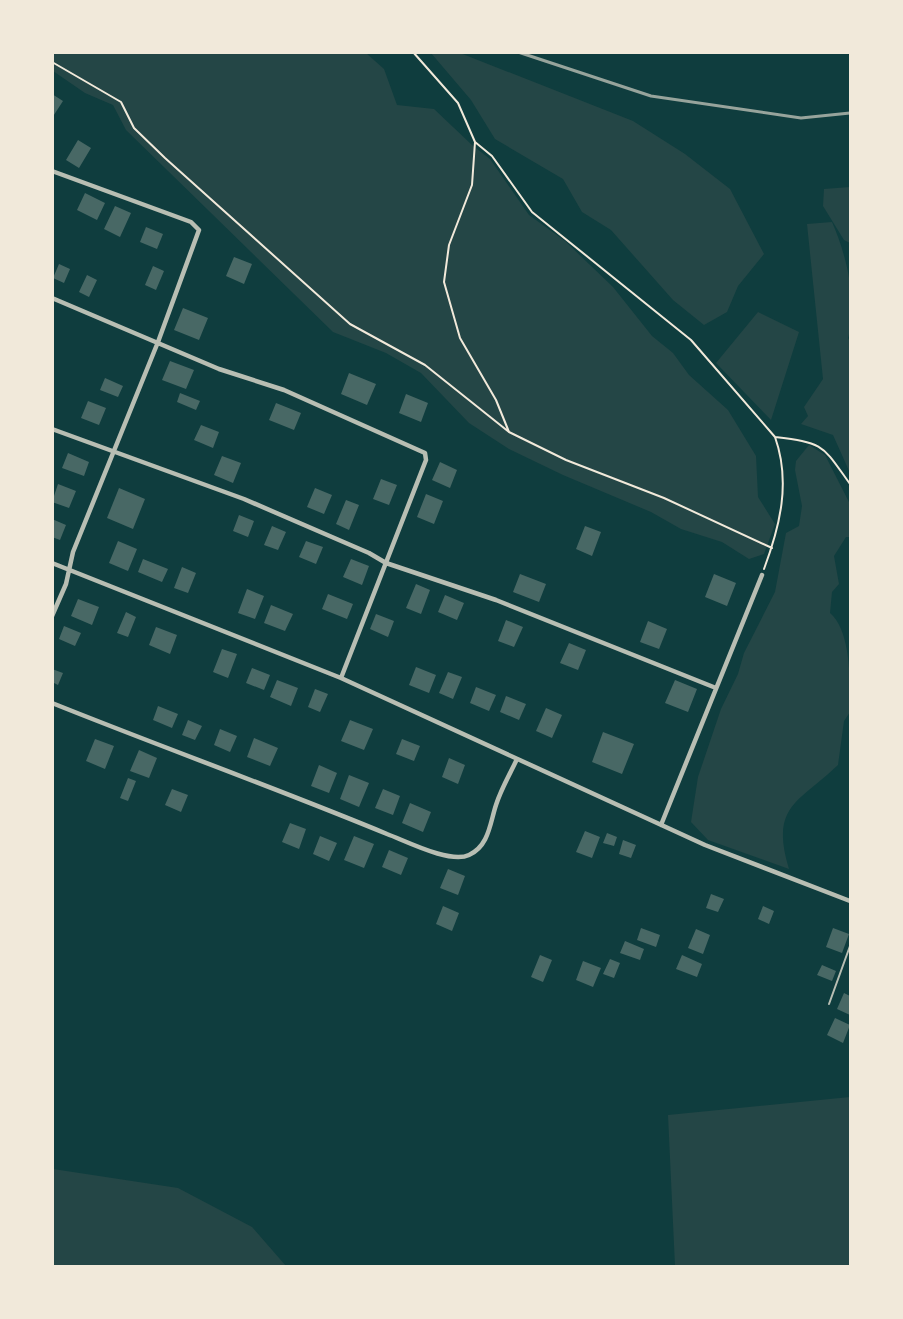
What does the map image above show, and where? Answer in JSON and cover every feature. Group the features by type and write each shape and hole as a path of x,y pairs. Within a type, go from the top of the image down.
{"street":[{"path":"52,171 191,222 199,230 158,342 73,552 69,570 52,616"},
{"path":"52,298 219,369 284,390 424,453 426,460 410,507 341,678"},
{"path":"52,429 244,499 369,552 386,563 496,600 716,688"},
{"path":"52,563 341,678 705,845 850,901"},
{"path":"661,825 762,574"},
{"path":"52,704 261,782 424,849 454,857 468,856 479,848 487,837 496,804 517,759"}],"lane":[{"path":"829,1004 850,946"}],"path":[{"path":"413,52 458,104 475,142 492,156 532,212 691,340 775,437 781,455 784,482 780,519 762,574"},
{"path":"52,62 121,102 134,128 350,324 425,365 509,432 566,460 664,498 772,548"},
{"path":"475,142 472,184 449,244 444,282 460,338 496,400 509,432"},
{"path":"775,437 807,441 825,449 850,484"}],"shaded area":[{"path":"52,53 366,53 384,69 397,105 434,109 490,159 529,215 565,241 613,287 652,336 673,353 689,375 728,410 756,456 758,497 775,524 764,554 749,559 722,542 681,529 651,512 563,475 509,449 469,423 421,373 386,353 333,332 126,130 113,105 85,93 53,71"},
{"path":"431,53 460,53 633,121 685,154 730,189 764,254 738,286 727,312 704,325 673,300 611,230 582,212 563,179 495,139 471,100"},
{"path":"850,187 850,243 844,240 823,206 824,189"},
{"path":"832,222 846,264 851,295 851,325 848,338 850,342 850,473 833,435 801,424 808,416 804,407 823,379 807,224"},
{"path":"758,312 799,332 771,420 716,363"},
{"path":"809,445 825,455 850,504 850,537 846,537 834,556 839,584 832,592 830,613 837,622 846,646 850,712 844,721 838,765 800,798 786,818 783,832 789,869 708,840 691,822 698,777 721,709 738,674 744,653 775,592 786,533 799,526 802,506 795,470 796,461"},
{"path":"850,1097 850,1266 675,1266 668,1115"},
{"path":"53,1169 178,1188 252,1227 286,1266 53,1266"}],"building":[{"path":"52,94 63,101 52,118"},
{"path":"78,140 91,148 79,168 66,160"},
{"path":"85,193 105,203 97,220 77,210"},
{"path":"115,206 131,213 120,237 104,229"},
{"path":"146,227 163,234 157,249 140,242"},
{"path":"234,257 252,264 244,284 226,276"},
{"path":"59,264 70,269 64,283 53,278"},
{"path":"153,266 164,271 156,290 145,285"},
{"path":"87,275 97,280 89,297 79,292"},
{"path":"183,308 208,318 199,340 174,330"},
{"path":"170,361 194,370 186,389 162,380"},
{"path":"349,373 376,384 367,405 341,394"},
{"path":"105,378 123,386 118,397 100,390"},
{"path":"180,393 200,401 196,410 177,402"},
{"path":"406,394 428,403 421,422 399,413"},
{"path":"88,401 106,408 99,425 81,418"},
{"path":"276,403 301,413 294,430 269,420"},
{"path":"201,425 219,432 213,448 194,440"},
{"path":"68,453 89,462 84,476 62,468"},
{"path":"222,456 241,463 233,483 214,475"},
{"path":"440,462 457,470 450,488 432,480"},
{"path":"381,479 397,485 389,505 373,499"},
{"path":"58,484 76,491 69,508 52,502"},
{"path":"119,488 145,499 133,529 107,518"},
{"path":"315,488 332,495 324,514 307,507"},
{"path":"426,494 443,501 434,524 417,517"},
{"path":"346,500 359,505 349,530 336,524"},
{"path":"239,515 254,521 248,537 233,531"},
{"path":"52,519 66,525 60,540 52,537"},
{"path":"272,526 286,532 278,550 264,545"},
{"path":"585,526 601,532 592,556 576,549"},
{"path":"118,541 137,549 128,571 109,563"},
{"path":"306,541 323,547 316,564 299,557"},
{"path":"143,559 168,569 162,582 138,572"},
{"path":"351,559 369,566 362,585 343,577"},
{"path":"182,567 196,573 188,593 174,588"},
{"path":"520,574 546,584 539,602 513,592"},
{"path":"714,574 736,583 727,606 705,597"},
{"path":"416,584 430,590 421,614 406,608"},
{"path":"247,589 264,596 255,619 238,613"},
{"path":"328,594 353,604 347,619 322,609"},
{"path":"445,595 464,603 457,620 438,612"},
{"path":"78,599 99,607 92,625 71,616"},
{"path":"271,605 293,614 285,631 264,623"},
{"path":"126,612 136,617 128,637 117,633"},
{"path":"376,614 394,621 388,637 370,629"},
{"path":"506,620 523,627 514,647 498,641"},
{"path":"648,621 667,629 659,649 640,642"},
{"path":"64,626 81,633 75,646 59,639"},
{"path":"156,627 177,635 170,654 149,645"},
{"path":"569,643 586,650 578,670 560,663"},
{"path":"222,649 237,654 228,678 213,672"},
{"path":"416,667 436,675 429,693 409,685"},
{"path":"252,668 270,675 264,690 246,683"},
{"path":"52,669 63,673 58,685 52,682"},
{"path":"448,672 462,677 453,699 439,693"},
{"path":"277,680 298,688 291,706 270,697"},
{"path":"675,680 697,689 688,712 665,703"},
{"path":"476,687 496,695 489,711 470,703"},
{"path":"315,689 328,694 320,712 308,707"},
{"path":"506,696 526,704 519,720 500,712"},
{"path":"158,706 178,714 172,728 153,720"},
{"path":"546,708 562,715 552,738 536,731"},
{"path":"188,720 202,726 195,740 182,735"},
{"path":"350,720 373,729 364,750 341,741"},
{"path":"220,729 237,736 230,752 214,745"},
{"path":"603,732 634,744 622,774 592,762"},
{"path":"254,738 278,748 270,766 247,757"},
{"path":"95,739 114,746 105,769 86,761"},
{"path":"402,739 420,746 414,761 396,754"},
{"path":"139,750 157,758 149,778 130,771"},
{"path":"449,758 465,765 458,784 442,777"},
{"path":"319,765 337,773 329,793 311,786"},
{"path":"349,775 369,783 359,807 340,799"},
{"path":"128,778 136,781 128,801 120,798"},
{"path":"172,789 188,795 181,812 165,805"},
{"path":"383,789 400,796 393,815 375,808"},
{"path":"410,803 431,812 423,832 402,823"},
{"path":"290,823 306,829 299,849 282,842"},
{"path":"585,831 600,837 592,858 576,852"},
{"path":"607,833 617,837 614,846 603,843"},
{"path":"320,836 337,843 329,861 313,854"},
{"path":"354,836 374,844 364,868 344,860"},
{"path":"623,840 636,845 631,858 619,854"},
{"path":"389,850 408,858 401,875 382,867"},
{"path":"448,869 465,876 458,895 440,888"},
{"path":"711,894 724,899 718,912 706,908"},
{"path":"443,906 459,913 452,931 436,924"},
{"path":"763,906 774,911 769,924 758,919"},
{"path":"641,928 660,935 656,947 637,940"},
{"path":"833,928 849,934 842,953 826,947"},
{"path":"696,929 710,935 703,954 688,948"},
{"path":"625,941 644,949 640,960 620,953"},
{"path":"540,955 552,960 543,982 531,977"},
{"path":"682,955 702,964 697,977 676,969"},
{"path":"610,959 620,963 614,978 603,974"},
{"path":"583,961 601,968 593,987 576,980"},
{"path":"822,965 836,971 832,981 817,975"},
{"path":"844,993 850,996 850,1015 837,1009"},
{"path":"835,1018 850,1025 843,1043 827,1035"}],"railway":[{"path":"518,52 651,96 801,118 850,113"}]}
